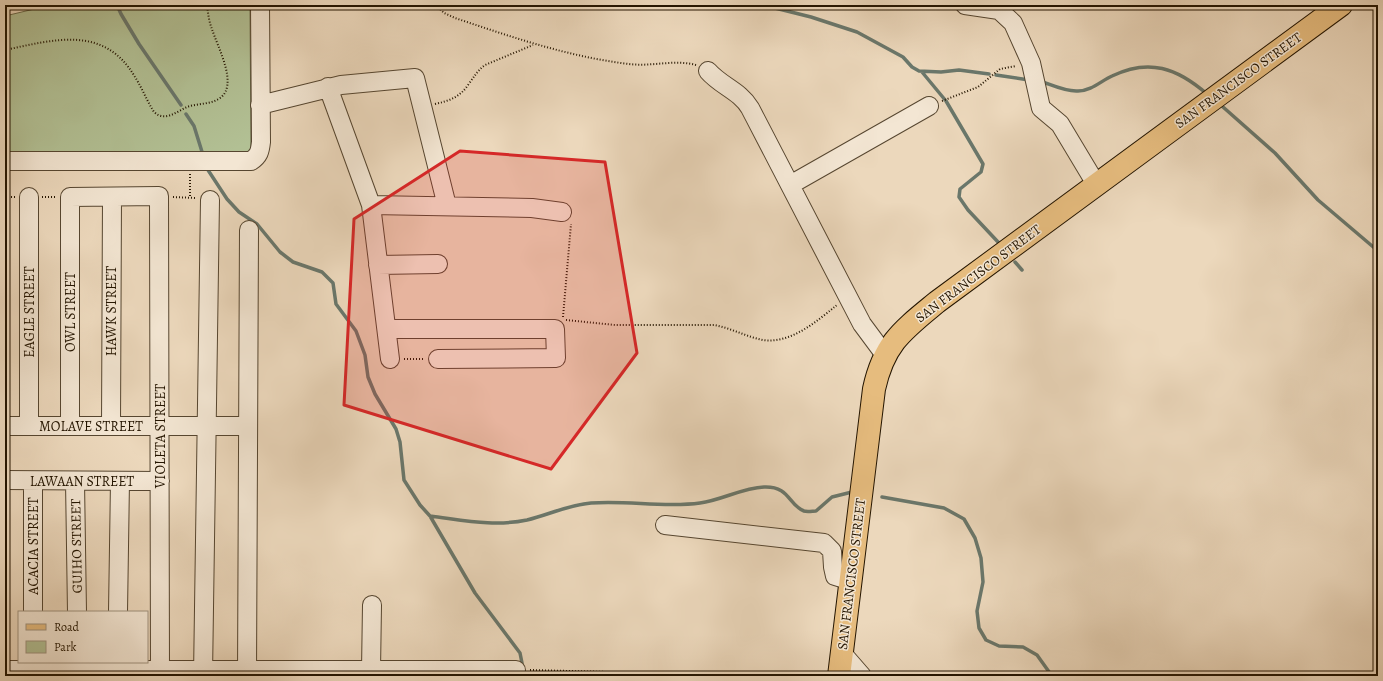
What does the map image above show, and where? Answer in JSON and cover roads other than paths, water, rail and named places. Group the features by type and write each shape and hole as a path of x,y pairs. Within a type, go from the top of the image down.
{"main road":[{"name":"SAN FRANCISCO STREET","path":"839,676 874,389 878,369 884,355 895,338 937,302 1341,5"}],"street":[{"path":"5,161 244,162 256,157 260,151 261,142 260,5"},
{"path":"965,5 999,10 1008,16 1024,44 1031,62 1041,108 1060,124 1096,184"},
{"path":"708,71 719,82 745,99 870,337 884,355"},
{"path":"260,105 328,87 416,78 447,206"},
{"path":"328,87 371,205 390,359"},
{"path":"790,185 929,106"},
{"name":"VIOLETA STREET","path":"112,197 159,196 160,673"},
{"name":"EAGLE STREET","path":"29,197 29,426"},
{"name":"OWL STREET","path":"70,426 70,197 112,197"},
{"name":"HAWK STREET","path":"111,426 112,197"},
{"path":"203,673 210,200"},
{"path":"371,205 532,208 562,212"},
{"path":"247,673 249,230"},
{"path":"378,265 438,264"},
{"path":"386,329 555,329 556,358 438,359"},
{"name":"MOLAVE STREET","path":"5,426 248,426"},
{"name":"LAWAAN STREET","path":"5,480 160,481"},
{"name":"ACACIA STREET","path":"33,481 33,611"},
{"name":"GUIHO STREET","path":"75,481 77,611"},
{"path":"118,611 120,481"},
{"path":"665,525 824,543 832,551 835,576 850,581"},
{"path":"371,670 372,605"},
{"path":"842,654 862,676"},
{"path":"5,670 33,666 117,666 160,673 247,673 371,670 516,670"}],"waterway":[{"path":"117,5 139,44 181,105"},
{"path":"763,5 811,17 857,32 903,57 912,67 919,71 941,72 959,70 989,74"},
{"path":"1040,81 1059,88 1073,91 1083,91 1125,71 1150,67 1162,68 1174,72 1196,85 1207,94"},
{"path":"922,72 946,101 983,164 981,172 960,189 959,197 968,210 998,242"},
{"path":"996,75 1029,80"},
{"path":"1223,107 1275,153 1318,200 1378,251"},
{"path":"186,114 194,126 203,155"},
{"path":"206,167 227,199 239,212 257,224 280,252 293,262 322,272 333,283 336,304 356,331 365,355 368,377 375,394 396,429 400,442 404,480 420,505 430,516 475,593 520,653 522,663"},
{"path":"1015,262 1022,270"},
{"path":"430,516 491,523 515,522 535,518 583,504 605,502 673,505 700,503 764,487 779,489 788,496 795,505 804,511 816,511 832,497 852,492"},
{"path":"882,497 944,508 964,519 975,538 981,558 983,582 977,611 979,628 986,640 999,646 1023,647 1037,655 1052,676"}]}
